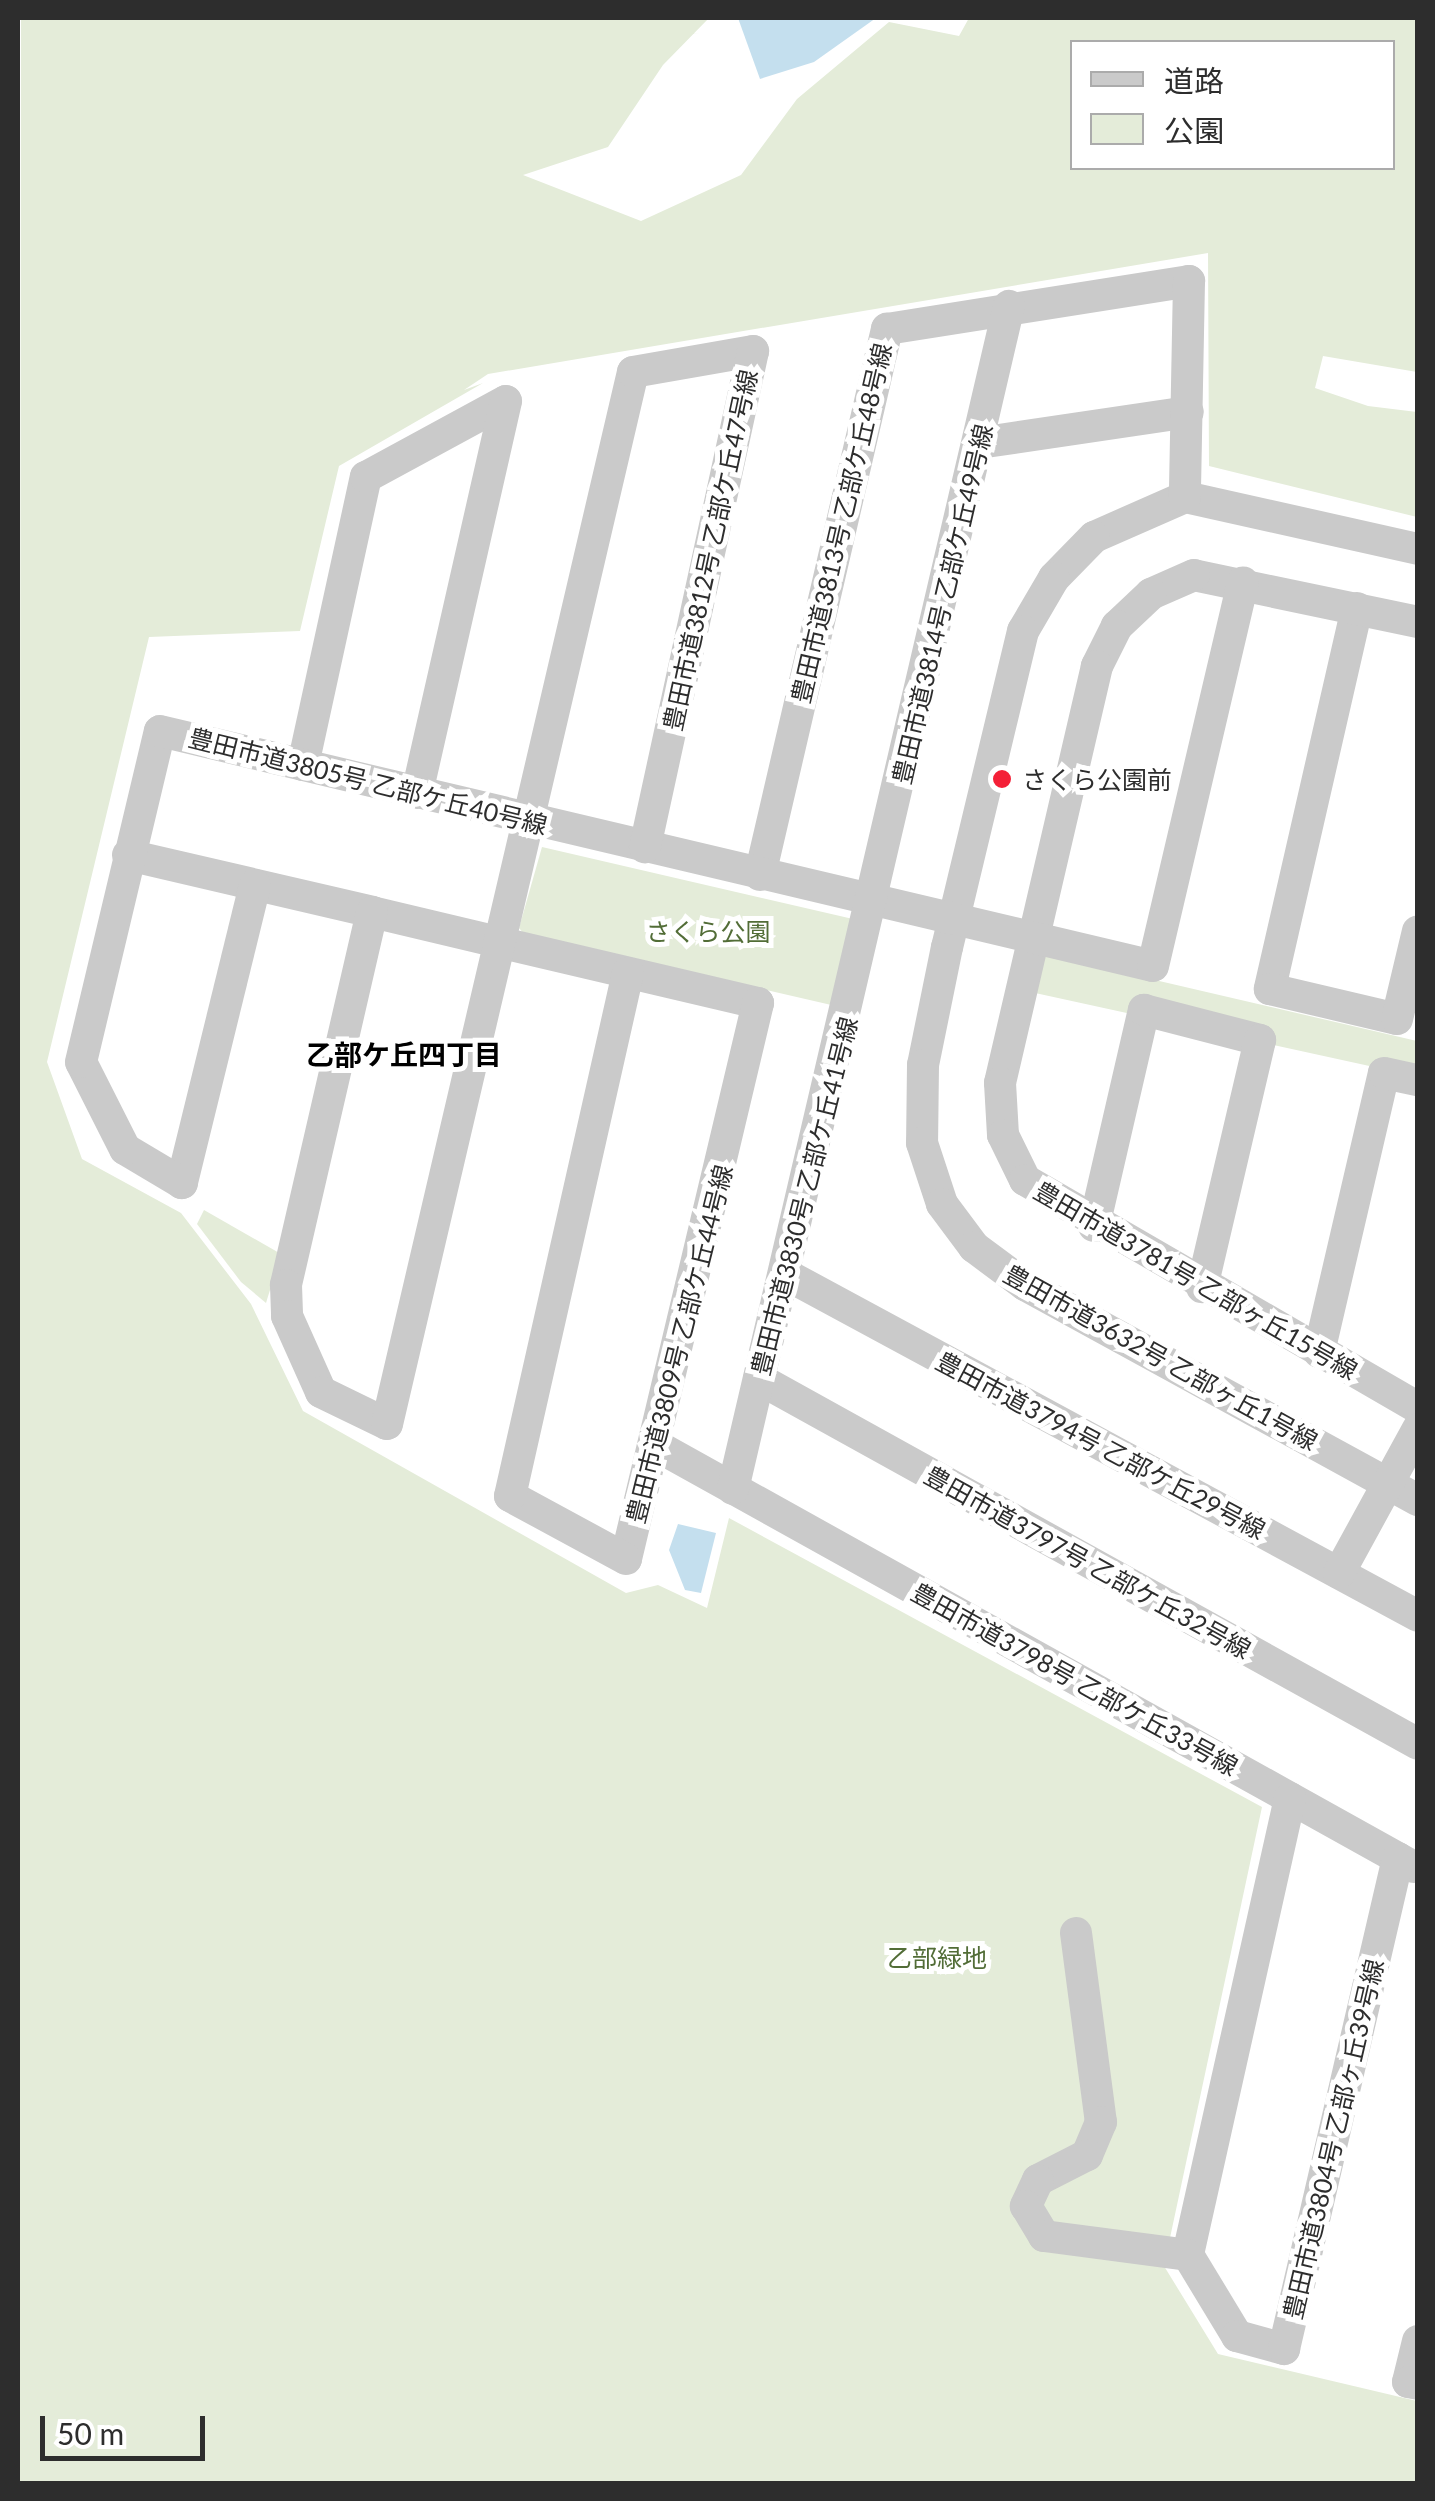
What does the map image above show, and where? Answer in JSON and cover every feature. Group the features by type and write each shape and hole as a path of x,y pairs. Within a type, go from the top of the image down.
{"street":[{"name":"豊田市道3813号 乙部ケ丘48号線","path":"760,875 886,329 1189,280 1185,496"},
{"name":"豊田市道3814号 乙部ケ丘49号線","path":"875,902 1010,306"},
{"name":"豊田市道3812号 乙部ケ丘47号線","path":"530,820 632,372 753,352 645,848"},
{"path":"303,765 366,478 506,401 417,792"},
{"path":"978,443 1188,412"},
{"path":"1185,496 1418,549"},
{"name":"豊田市道3632号 乙部ヶ丘1号線","path":"1185,496 1094,537 1036,603 1023,631 922,1066 922,1143 942,1204 974,1247 1026,1284 1418,1500"},
{"name":"豊田市道3781号 乙部ヶ丘15号線","path":"1418,622 1243,582 1194,576 1151,594 1117,626 1097,666 1000,1083 1003,1135 1025,1180 1094,1226 1418,1408"},
{"name":"豊田市道3805号 乙部ケ丘40号線","path":"255,885 182,1182 125,1149 81,1062 160,731 875,902 951,935 1031,939 1152,966 1243,582"},
{"path":"1358,608 1270,988 1397,1019 1418,931"},
{"path":"372,912 286,1285 287,1316 322,1392 387,1424 530,820"},
{"path":"128,855 628,972"},
{"name":"豊田市道3830号 乙部ケ丘41号線","path":"733,1489 875,902"},
{"name":"豊田市道3809号 乙部ケ丘44号線","path":"628,972 758,1003 657,1446 626,1559 510,1496 628,972"},
{"path":"1094,1226 1144,1010 1260,1040 1202,1286"},
{"path":"1319,1352 1384,1073 1418,1080"},
{"name":"豊田市道3794号 乙部ケ丘29号線","path":"785,1274 1418,1616"},
{"name":"豊田市道3797号 乙部ケ丘32号線","path":"760,1379 1418,1744"},
{"path":"1339,1574 1418,1429"},
{"name":"豊田市道3798号 乙部ケ丘33号線","path":"657,1446 1408,1864"},
{"path":"1076,1933 1100,2122 1086,2155 1038,2180 1026,2206 1044,2236 1188,2256 1290,1798"},
{"name":"豊田市道3804号 乙部ヶ丘39号線","path":"1188,2256 1237,2336 1284,2350 1408,1864"},
{"path":"1418,2340 1408,2382 1418,2384"}],"green space":[{"name":"乙部緑地","path":"21,18 709,18 663,65 608,147 523,175 641,221 741,175 797,99 889,22 959,36 969,18 1417,18 1417,372 1323,356 1315,388 1368,406 1417,412 1417,517 1209,466 1208,253 488,374 464,390 483,383 339,466 300,631 149,637 47,1062 82,1159 181,1213 251,1304 303,1411 626,1593 658,1585 707,1608 729,1518 1262,1807 1164,2266 1218,2354 1417,2401 1417,2483 18,2483"},
{"name":"さくら公園","path":"542,847 853,919 840,1007 524,934 519,928"},
{"path":"1039,953 1417,1041 1417,1070 1374,1067 1026,991"},
{"path":"204,1210 281,1254 266,1303 241,1282 197,1224"}],"water":[{"path":"738,18 876,18 814,62 760,79"},
{"path":"678,1524 716,1533 701,1593 685,1590 669,1550"}],"place":[{"name":"さくら公園前","path":"1002,779"}],"district":[{"name":"乙部ケ丘四丁目","path":"404,1054"}]}
